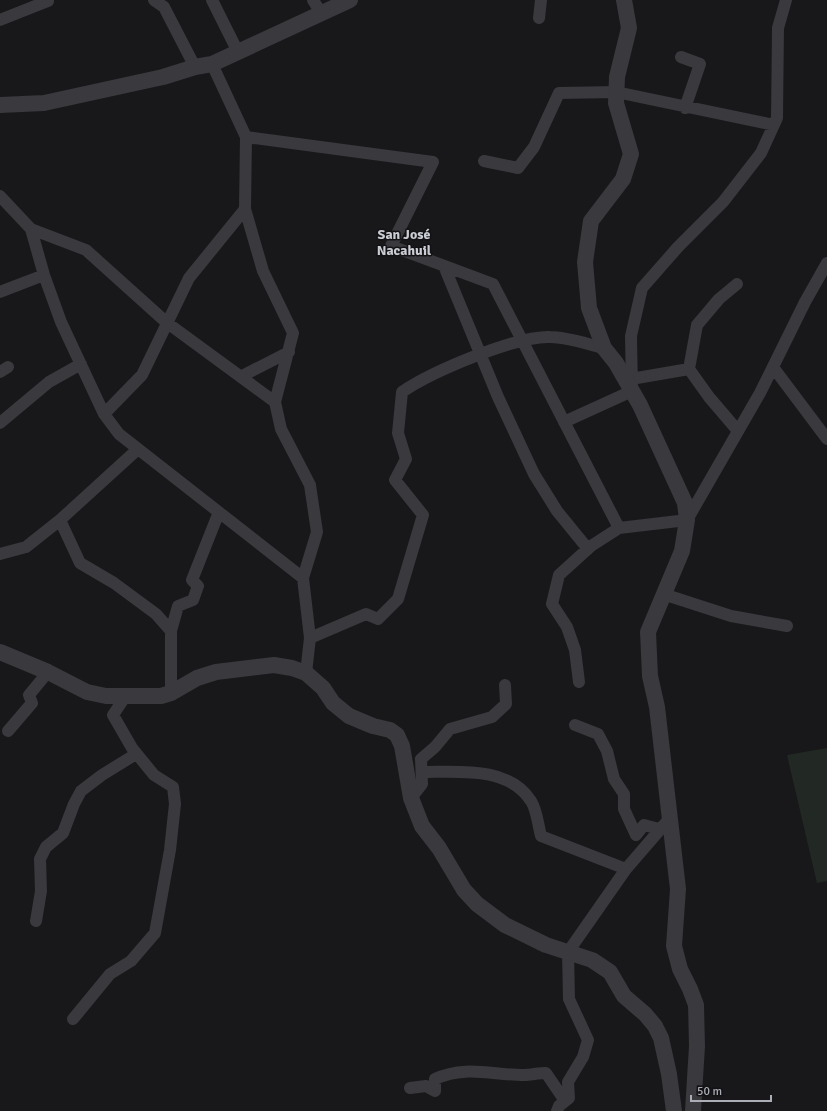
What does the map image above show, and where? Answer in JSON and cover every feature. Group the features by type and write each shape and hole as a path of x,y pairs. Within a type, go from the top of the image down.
{"street":[{"path":"154,0 164,7 195,67"},
{"path":"212,0 238,52"},
{"path":"0,105 15,106 44,103 163,77 195,67 212,64 238,52 317,7 350,0"},
{"path":"539,18 541,0"},
{"path":"624,0 629,28 617,77 616,104 631,154 624,180 591,222 585,262 589,308 604,348 632,385 686,503 687,520 682,551 648,632 650,676 657,707 664,823 678,889 674,946 680,969 696,1005 697,1046 693,1111"},
{"path":"632,385 631,336 642,288 678,247 723,202 761,153 777,118 778,28 786,0"},
{"path":"0,20 48,1"},
{"path":"681,57 700,64 685,108"},
{"path":"212,64 246,137 245,209 262,271 293,333 275,402 281,429 310,485 317,532 303,578 310,638 306,673"},
{"path":"484,161 518,168 534,147 559,93 616,92 685,108 774,125"},
{"path":"246,137 433,162 392,246 493,284 619,528"},
{"path":"0,196 31,229 86,250 166,322 242,376 275,402"},
{"path":"104,414 142,375 166,322 189,278 245,209"},
{"path":"31,229 44,276 61,322 104,414 119,434 303,578"},
{"path":"687,520 824,279 827,263"},
{"path":"444,266 480,356 534,474 557,510 588,549"},
{"path":"0,292 44,276"},
{"path":"737,284 719,299 697,325 689,369 709,397 738,431"},
{"path":"310,638 366,614 378,619 398,599 423,515 395,480 406,459 398,433 402,392 418,382 522,340 550,337 604,348"},
{"path":"242,376 289,352"},
{"path":"0,422 49,382 81,364"},
{"path":"773,367 827,440"},
{"path":"564,422 632,385 689,369"},
{"path":"0,554 26,547 60,520 138,449"},
{"path":"171,693 171,631 178,606 193,600 198,586 192,580 219,512"},
{"path":"60,520 80,563 114,583 156,614 171,631"},
{"path":"579,682 574,650 567,627 552,604 559,575 588,549 619,528 687,520"},
{"path":"663,594 731,616 787,626"},
{"path":"0,652 48,672 87,692 106,696 125,697 160,696 171,693 197,678 216,672 247,667 274,665 306,673 323,688 333,703 349,716 372,726 390,730 397,735 402,746 411,798 422,826 439,848 464,890 477,904 505,925 546,945 592,960 610,972 624,996 645,1014 655,1026 660,1038 669,1074 674,1111"},
{"path":"8,731 32,703 29,694 48,672"},
{"path":"411,798 422,784 420,759 435,747 450,729 492,717 506,704 505,685"},
{"path":"73,1019 110,974 131,961 156,933 170,850 175,804 173,787 154,775 136,754 114,715 125,697"},
{"path":"575,725 598,734 607,751 614,780 624,794 624,809 636,835 644,825 664,823"},
{"path":"36,921 41,891 40,859 46,846 63,833 74,804 81,791 102,775 136,754"},
{"path":"422,772 472,772 506,779 522,788 532,802 541,836 626,869"},
{"path":"557,1111 559,1106 569,1098 568,1082 582,1057 588,1040 569,999 568,952 626,869 664,823"},
{"path":"410,1088 426,1086 435,1091 434,1080 448,1073 482,1070 524,1075 546,1073 568,1082"},
{"path":"546,1073 565,1101"}],"shaded area":[{"path":"827,748 827,881 817,883 787,755"}],"district":[{"name":"San José Nacahuil","path":"404,242"}]}
